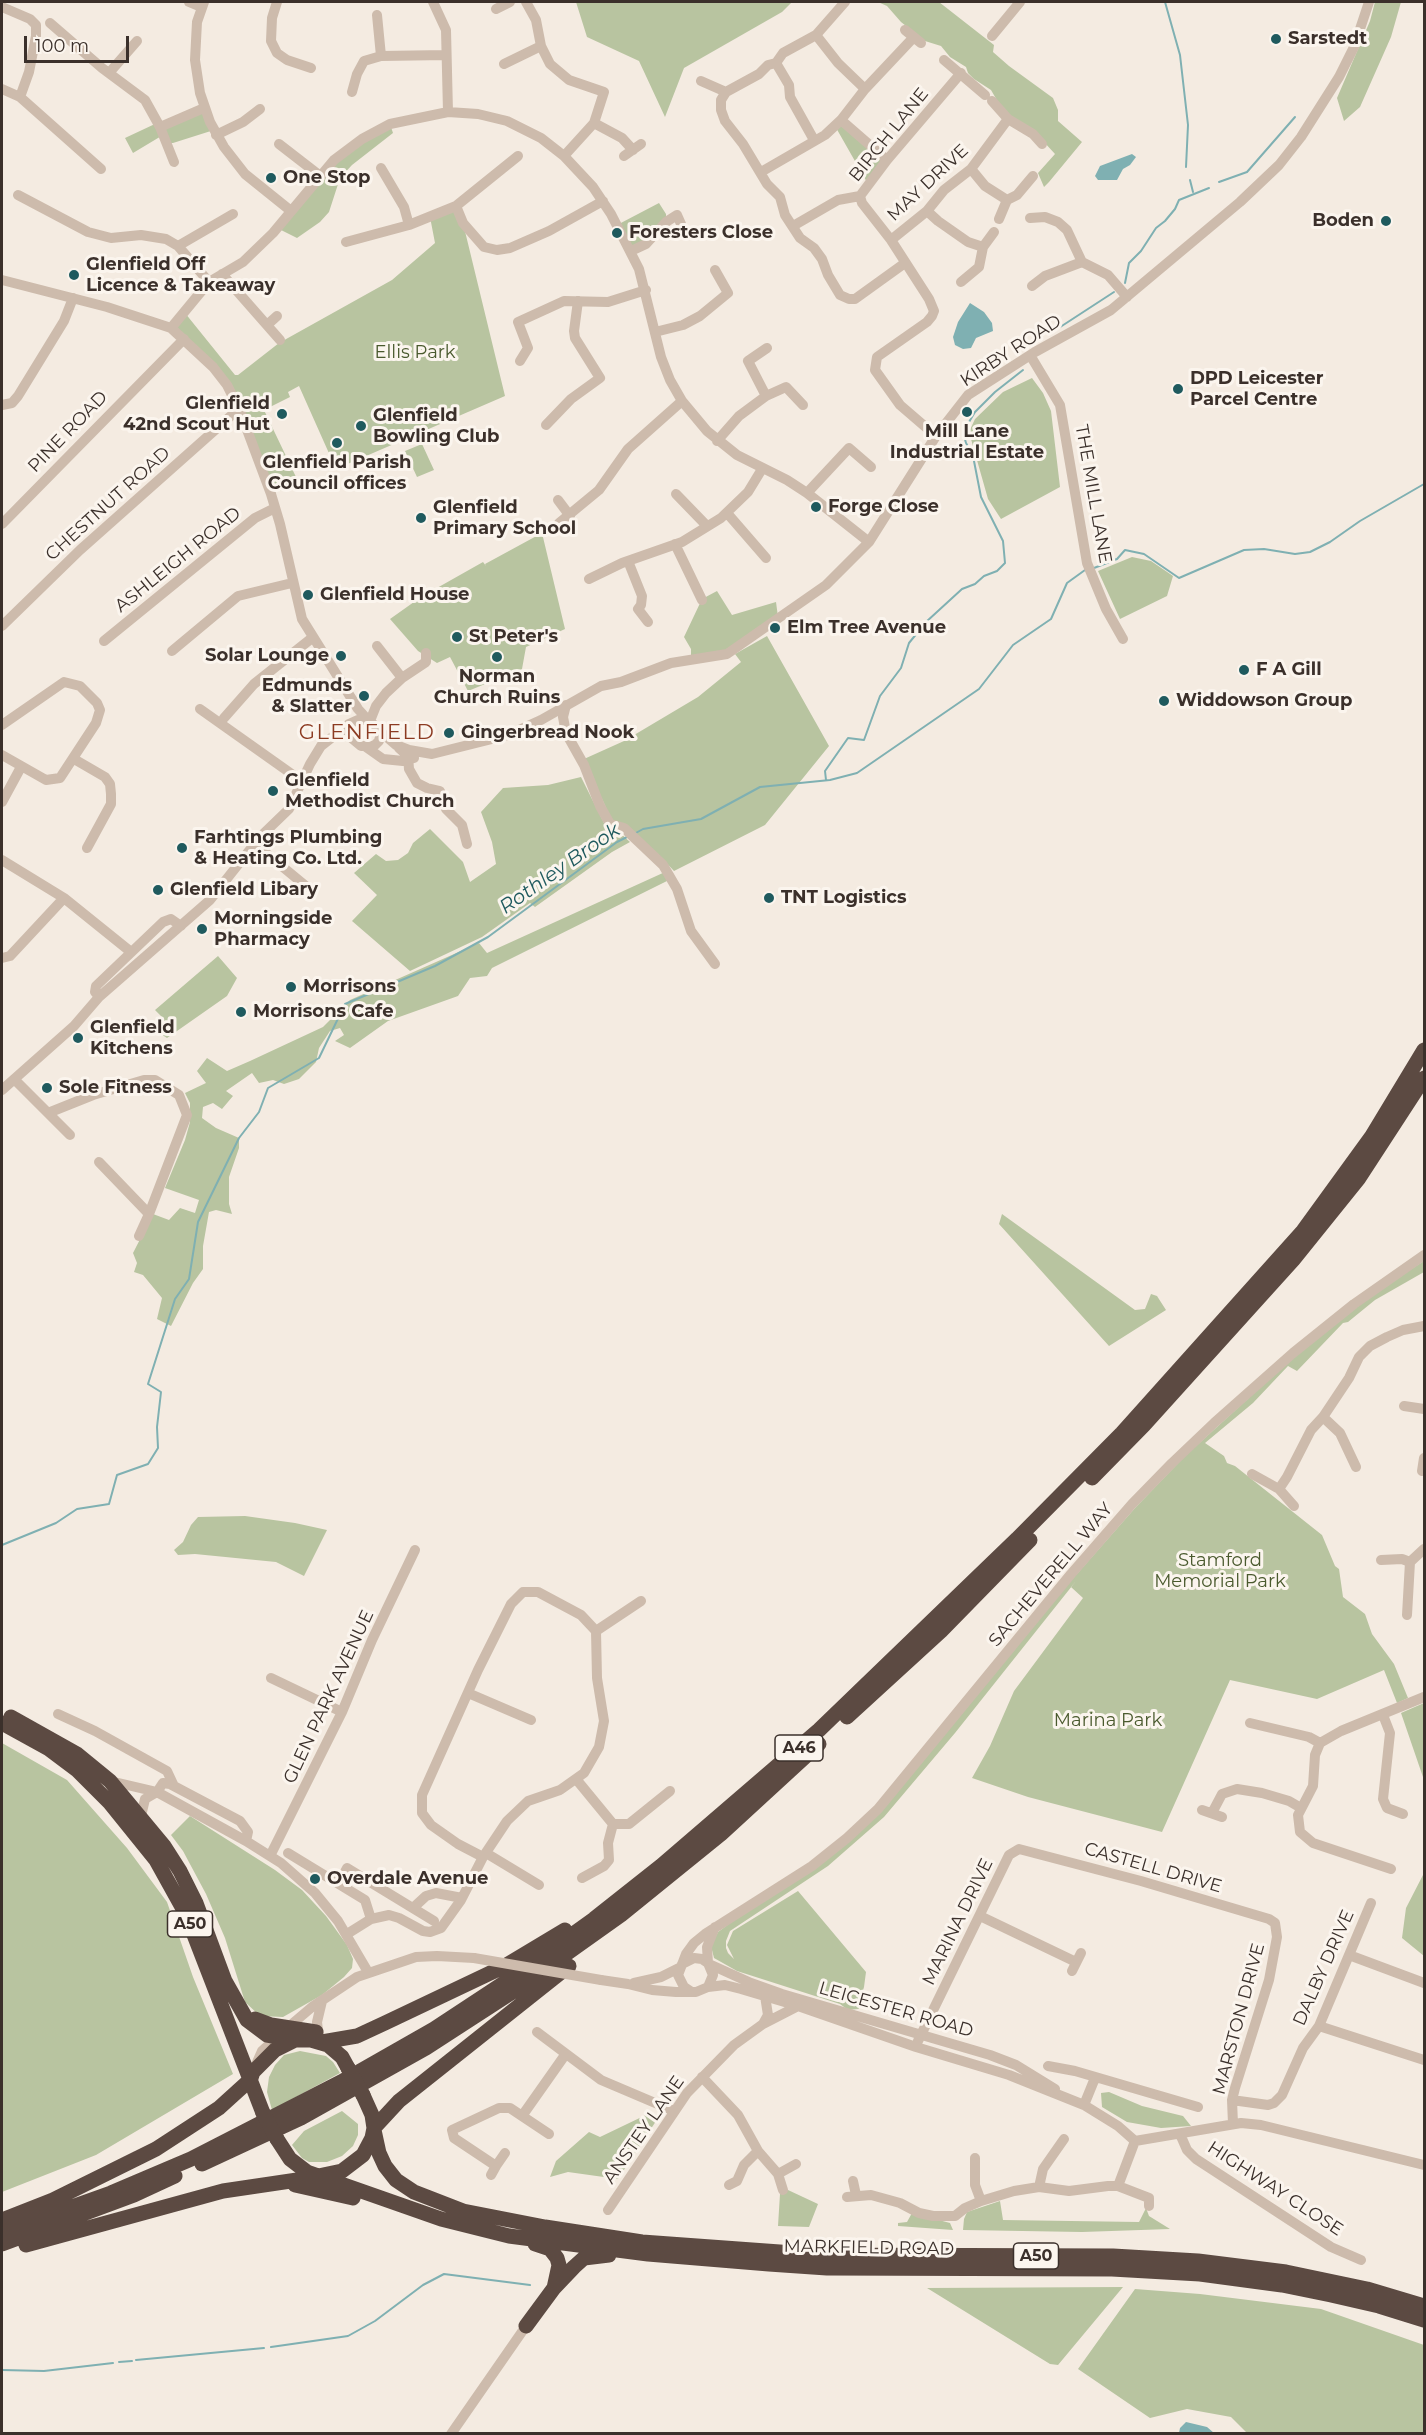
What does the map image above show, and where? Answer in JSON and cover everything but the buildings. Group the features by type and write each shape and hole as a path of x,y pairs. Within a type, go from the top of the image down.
{"highway":[{"name":"A46","path":"2,2232 111,2193 190,2159 349,2077 434,2029 513,1977 594,1919 661,1866 819,1730 1017,1539 1122,1433 1303,1231 1372,1136 1425,1050"},
{"name":"A46","path":"2,2244 145,2190 301,2118 426,2048 569,1953 621,1915 721,1834 941,1631 1144,1425 1293,1260 1336,1207 1380,1147 1425,1078"},
{"name":"A50","path":"2,1712 77,1754 103,1785 137,1834 174,1889 252,2076"},
{"name":"A50","path":"2,1723 49,1749 120,1794 141,1816 180,1871 200,1914 225,1981 242,2012 253,2026 286,2036"},
{"path":"2,2251 172,2203 223,2191 332,2174 353,2165 363,2155 374,2129 399,2101 610,1934 681,1874 721,1834"},
{"path":"2,2220 53,2200 156,2149 219,2108 252,2076 286,2036 341,2040 376,2028 505,1966 559,1934 661,1866"},
{"path":"320,2039 334,2050 348,2068 372,2115 374,2129"},
{"path":"252,2076 263,2113 277,2139 296,2166 319,2175"},
{"name":"MARKFIELD ROAD","path":"374,2129 379,2153 385,2166 396,2180 414,2192 463,2211 545,2227 642,2242 821,2255 1113,2256 1198,2261 1286,2272 1367,2289 1425,2306"},
{"name":"MARKFIELD ROAD","path":"319,2175 441,2219 505,2235 648,2254 827,2268 1112,2269 1200,2274 1282,2285 1331,2295 1425,2320"},
{"path":"274,2183 323,2190 444,2226 505,2235 549,2250 555,2254 559,2265 554,2288"},
{"path":"525,2326 554,2288 584,2258 648,2254"}],"street":[{"path":"189,2 203,4 195,40 197,78 204,108 216,135 245,174 291,211"},
{"path":"277,2 272,18 271,41 277,54 311,68"},
{"path":"433,2 446,30 447,112"},
{"path":"496,9 510,2"},
{"path":"526,2 536,20 542,46 550,64 562,75 578,83 605,89 594,123 564,156"},
{"path":"845,2 816,35 783,53 776,63 768,65 759,74 726,92 721,110 725,121 767,184 780,197 784,215 800,238 814,248 822,259 840,295 849,299 855,298 904,263"},
{"path":"992,36 1020,2"},
{"name":"KIRBY ROAD","path":"409,760 508,735 541,720 595,688 670,663 727,654 826,585 869,542 936,436 968,396 1030,355 1111,310 1262,182 1291,151 1339,77 1354,47 1367,4"},
{"path":"2,7 30,19 36,25 29,72 20,97"},
{"path":"376,15 381,56"},
{"path":"51,23 108,74 145,100 160,127 174,162"},
{"path":"761,172 825,135 841,120 865,89 917,40 904,30"},
{"path":"816,35 838,63 865,89"},
{"path":"108,74 137,42"},
{"path":"504,64 542,46"},
{"path":"352,92 357,74 364,61 381,56 446,54"},
{"path":"944,60 989,98 1008,119 1033,134 1042,144"},
{"path":"776,63 789,85 790,97 814,140"},
{"name":"BIRCH LANE","path":"936,436 900,405 875,370 877,357 932,316 933,306 891,240 862,203 860,196 887,160 961,73"},
{"path":"701,81 726,92"},
{"path":"2,89 20,97 101,169"},
{"path":"160,127 204,108"},
{"path":"216,135 243,122 260,109"},
{"path":"171,328 209,282 243,262 291,211 337,156 362,139 390,124 447,112 478,114 507,121 532,133 564,156 603,201 632,251 646,290 661,357 682,401 717,441 762,469 788,480 869,542"},
{"name":"MAY DRIVE","path":"891,240 927,211 944,190 971,169 1008,119"},
{"path":"841,120 887,160"},
{"path":"594,123 622,138 632,150"},
{"path":"282,150 319,176"},
{"path":"346,242 409,225 456,206 518,156"},
{"path":"381,168 404,207 409,225"},
{"path":"971,169 985,186 1006,200"},
{"path":"999,219 1006,200 1017,195 1033,177"},
{"path":"18,195 88,232 111,237 153,236 166,239 178,246 209,282"},
{"path":"793,226 838,200 860,196"},
{"path":"456,206 463,223 484,247 497,250 510,248 549,231 603,201"},
{"path":"927,211 968,242 983,247"},
{"path":"178,246 234,214"},
{"path":"632,251 646,244 666,222 677,215 681,224"},
{"path":"1030,218 1045,217 1058,222 1067,230 1082,262 1108,275 1127,297"},
{"path":"961,282 979,267 983,247 994,232"},
{"path":"1032,286 1045,276 1082,262"},
{"path":"655,332 683,325 700,316 728,293 716,270"},
{"path":"222,274 280,340"},
{"path":"2,280 128,313 171,328 213,367 227,385 240,411 275,508 302,619 312,638 336,671 354,703 381,732 406,753 409,769 417,783 427,788 440,790 451,785"},
{"path":"520,361 528,348 518,322 564,301 608,302 646,290"},
{"path":"2,405 12,403 18,396 64,321 72,298"},
{"path":"546,426 571,399 600,378 575,338 578,302"},
{"path":"267,325 277,316"},
{"name":"PINE ROAD","path":"2,524 184,339"},
{"path":"766,396 748,361 767,348"},
{"name":"THE MILL LANE","path":"1030,355 1060,405 1089,569 1122,639"},
{"path":"717,441 739,416 766,396 786,387 803,405"},
{"path":"559,523 599,490 628,449 682,401"},
{"name":"CHESTNUT ROAD","path":"2,626 111,522 233,414 240,411"},
{"path":"807,493 849,448 871,467"},
{"path":"589,579 628,561 675,544 707,526 727,513 748,492 762,469"},
{"path":"676,494 707,526"},
{"path":"558,501 570,516"},
{"name":"ASHLEIGH ROAD","path":"104,641 255,518 275,508"},
{"path":"727,513 766,558"},
{"path":"675,544 702,600"},
{"path":"628,561 642,596 638,609 648,622"},
{"path":"172,651 238,596 292,583"},
{"path":"224,718 254,684 312,638"},
{"path":"377,646 402,678"},
{"path":"369,720 376,706 402,678 426,662 426,653"},
{"path":"2,725 63,682 75,683 92,698 100,710 96,723 60,778 46,780 2,755"},
{"path":"349,736 347,731 354,703"},
{"path":"566,705 562,717 566,733 584,765 610,825 624,828 663,865 670,876 691,932 715,964"},
{"path":"200,709 303,782"},
{"path":"2,1090 74,1026 99,997 210,900 255,844 289,809 317,752 331,737 350,723 369,720"},
{"path":"541,720 559,726 566,733"},
{"path":"366,747 377,744 381,732"},
{"path":"331,737 349,736 383,759 409,760"},
{"path":"396,745 432,754"},
{"path":"74,759 105,777 110,784 111,804 87,848"},
{"path":"2,802 21,767"},
{"path":"440,790 446,809 462,825 466,844"},
{"path":"255,844 307,887"},
{"path":"2,860 64,898 131,952"},
{"path":"2,958 10,956 64,898"},
{"path":"99,997 95,992 96,986 167,919 174,920 181,926"},
{"path":"15,1080 70,1135"},
{"path":"48,1113 93,1095 144,1080 155,1080 179,1095 187,1115 150,1214 139,1236"},
{"path":"99,1162 150,1214"},
{"name":"SACHEVERELL WAY","path":"682,1965 694,1943 715,1927 798,1876 863,1824 901,1784 1071,1574 1132,1504 1222,1415 1354,1304 1425,1255"},
{"path":"1279,1490 1311,1430 1323,1417 1349,1378 1359,1357 1370,1346 1403,1330 1425,1326"},
{"path":"1404,1406 1425,1408"},
{"path":"1323,1417 1340,1434 1355,1458"},
{"path":"1422,1471 1424,1458"},
{"path":"1252,1474 1279,1490 1294,1506"},
{"path":"1407,1615 1410,1562 1425,1549"},
{"name":"GLEN PARK AVENUE","path":"270,1856 342,1712 372,1640 415,1550"},
{"path":"1387,1556 1410,1562"},
{"path":"347,1934 371,1919 389,1915 423,1931 435,1931 444,1924 462,1898 484,1855 507,1821 528,1801 560,1790 584,1773 599,1747 604,1721 597,1678 596,1631 581,1615 538,1592 523,1592 511,1604 468,1693 422,1795 422,1813 431,1825 449,1838 484,1855 539,1885"},
{"path":"596,1631 641,1601"},
{"path":"271,1678 342,1712"},
{"path":"468,1693 531,1720"},
{"path":"1390,1869 1313,1843 1300,1832 1298,1824 1301,1808 1313,1786 1315,1755 1320,1743 1341,1731 1425,1697"},
{"path":"58,1714 167,1770 174,1786"},
{"path":"1383,1715 1390,1733 1383,1790 1383,1811 1403,1814"},
{"path":"1250,1723 1309,1737 1320,1743"},
{"path":"576,1779 613,1824"},
{"path":"141,1816 141,1805 145,1799 163,1783 174,1786 240,1821 248,1832 246,1841"},
{"path":"103,1785 155,1792 270,1856 315,1893 347,1934 368,1972"},
{"path":"1212,1814 1217,1799 1222,1794 1237,1789 1289,1801 1301,1808"},
{"path":"613,1824 629,1824 670,1791"},
{"path":"120,1794 155,1792"},
{"path":"582,1878 604,1866 609,1860 609,1843 613,1824"},
{"name":"MARINA DRIVE","path":"916,2047 1010,1855 1019,1844"},
{"name":"CASTELL DRIVE","path":"1019,1844 1269,1919 1275,1923"},
{"path":"288,1853 365,1900 371,1919"},
{"path":"339,1883 347,1868 434,1921"},
{"path":"413,1908 426,1896 436,1893 462,1898"},
{"name":"DALBY DRIVE","path":"1232,2100 1259,2106 1277,2106 1303,2048 1319,2026 1371,1903"},
{"path":"980,1916 1076,1962"},
{"name":"MARSTON DRIVE","path":"1233,2124 1232,2100 1241,2064 1269,1980 1277,1937 1275,1923"},
{"path":"286,2036 322,2001 368,1972 416,1957 474,1958 652,1990 703,1991 708,1987 713,1976 707,1947 715,1927"},
{"path":"1349,1955 1425,1983"},
{"path":"628,1984 661,1977 694,1958 702,1959 709,1964"},
{"name":"LEICESTER ROAD","path":"709,1964 782,1994 1016,2065 1028,2077 1084,2105 1118,2126 1135,2141"},
{"path":"682,1965 678,1975 680,1982 690,1991"},
{"name":"LEICESTER ROAD","path":"708,1987 725,1985 765,1996 1009,2076 1028,2077"},
{"path":"763,2024 768,2015 765,1996"},
{"path":"320,2039 318,2013 322,2001"},
{"name":"ANSTEY LANE","path":"608,2210 687,2092 734,2046 763,2024 798,2006"},
{"path":"1319,2026 1425,2060"},
{"path":"537,2032 601,2080 674,2111"},
{"path":"522,2116 565,2055"},
{"path":"1009,2076 1016,2065"},
{"path":"1048,2066 1198,2107"},
{"path":"702,2077 738,2115 758,2151 778,2174 783,2190"},
{"path":"1084,2105 1095,2078"},
{"path":"505,2153 494,2170 454,2138 452,2130 499,2108 510,2108 549,2134"},
{"path":"1118,2186 1135,2141 1233,2124 1261,2125 1425,2165"},
{"name":"HIGHWAY CLOSE","path":"1180,2134 1187,2150 1196,2159 1321,2241 1361,2260"},
{"path":"1039,2187 1043,2169 1058,2143"},
{"path":"736,2184 744,2164 758,2151"},
{"path":"975,2158 975,2185 981,2201"},
{"path":"778,2174 796,2164"},
{"path":"853,2181 851,2196 871,2195 933,2216 955,2216 965,2208 981,2201 1014,2191 1039,2187 1069,2191 1118,2186 1151,2199"},
{"path":"451,2433 525,2326"}],"green space":[{"path":"576,2 792,2 782,12 684,68 665,117 639,61 587,37"},
{"path":"878,2 939,2 994,45 993,52 1009,66 1053,98 1058,110 1058,121 1082,142 1044,187 1038,173 1055,154 1044,142 1002,109 991,90 974,79 966,67 950,57 941,46 925,41 901,22 887,6"},
{"path":"1375,2 1401,2 1391,37 1360,107 1344,121 1337,98 1370,21"},
{"path":"204,108 214,130 173,143 166,143 163,135 133,153 125,138 157,123"},
{"path":"841,120 887,160 868,184 835,126"},
{"path":"390,124 393,133 352,165 340,178 329,212 320,222 297,238 277,228 334,160"},
{"path":"659,203 666,214 666,222 631,251 617,225"},
{"name":"Ellis Park","path":"456,206 463,223 505,396 336,469 299,386 288,392 290,397 264,410 296,477 289,487 271,494 227,385 171,328 185,313 235,375 238,375 279,343 392,280 435,243 430,217"},
{"path":"1032,378 1043,393 1051,411 1060,487 1001,519 988,499 969,432 975,419 1003,392"},
{"path":"422,444 434,470 417,477 405,451"},
{"path":"542,533 565,629 526,647 522,669 468,691 450,657 437,663 418,651 390,619 421,597 483,562 486,566 485,564"},
{"path":"1132,557 1151,561 1173,576 1167,596 1120,619 1098,571"},
{"path":"717,591 732,615 776,602 778,617 729,650 691,656 691,649 684,637 702,599"},
{"path":"767,636 829,746 765,825 674,871 658,854 612,821 584,759 624,741 698,697 741,662 735,654"},
{"path":"581,777 606,827 619,832 630,842 612,852 535,907 530,903 482,937 410,971 352,921 377,895 354,873 376,854 386,861 398,860 408,853 413,843 430,829 463,862 470,882 496,864 492,842 481,812 503,788 548,785"},
{"path":"665,872 669,880 492,968 487,976 470,978 458,996 388,1021 350,1048 335,1041 344,1035 340,1028 330,1031 319,1048 316,1062 299,1079 284,1084 273,1080 259,1083 252,1073 226,1091 233,1096 222,1109 213,1103 203,1107 202,1118 216,1128 239,1138 239,1148 229,1177 229,1204 232,1214 216,1210 209,1212 203,1246 203,1269 193,1283 171,1326 157,1319 162,1298 143,1275 134,1272 137,1263 133,1253 153,1214 169,1220 180,1208 195,1213 199,1200 165,1188 190,1122 190,1103 185,1093 206,1083 197,1071 207,1058 227,1071 323,1027 350,1000 479,943 487,953"},
{"path":"218,956 237,978 227,996 167,1038 150,1027 162,1017 155,1010"},
{"path":"1002,1214 1135,1310 1145,1309 1151,1294 1157,1296 1166,1310 1109,1346 999,1224"},
{"path":"1424,1261 1424,1272 1375,1300 1348,1322 1343,1323 1297,1371 1288,1366 1253,1403 1205,1443 1224,1456 1227,1463 1235,1466 1322,1535 1335,1566 1339,1569 1343,1597 1365,1614 1372,1634 1394,1664 1408,1698 1397,1703 1384,1670 1317,1699 1230,1680 1162,1832 1028,1797 972,1778 990,1746 1014,1691 1083,1598 1071,1587 955,1733 884,1817 828,1866 730,1931 726,1948 734,1959 727,1945 733,1931 798,1891 866,1972 859,2004 861,2007 848,2010 840,2004 737,1971 714,1958 711,1946 718,1932 880,1813 1054,1600 1135,1508 1184,1457 1286,1364 1377,1291"},
{"path":"245,1516 327,1530 304,1576 276,1562 195,1554 178,1555 174,1550 183,1542 191,1525 198,1517"},
{"path":"1424,1703 1424,1780 1401,1713"},
{"path":"2,1743 67,1780 127,1848 167,1902 193,1977 233,2074 96,2155 2,2192"},
{"path":"190,1816 275,1870 302,1890 326,1916 347,1945 353,1959 352,1968 344,1977 322,1995 283,2017 260,2016 245,2002 225,1938 206,1894 183,1851 171,1835"},
{"path":"1424,1873 1424,1956 1402,1938 1406,1908"},
{"path":"300,2051 326,2056 340,2073 272,2110 267,2092 269,2077 275,2065 284,2055"},
{"path":"1109,2092 1142,2106 1183,2116 1191,2126 1161,2128 1127,2122 1102,2107 1101,2093"},
{"path":"342,2111 358,2124 358,2135 353,2146 342,2156 327,2162 309,2162 302,2158 292,2145 304,2131"},
{"path":"650,2113 660,2115 618,2179 568,2172 550,2177 556,2161 589,2132 600,2137"},
{"path":"788,2190 818,2204 809,2227 778,2226 780,2194"},
{"path":"1000,2201 1003,2220 1139,2222 1146,2208 1149,2216 1170,2229 1082,2232 963,2230 967,2212"},
{"path":"912,2213 950,2223 953,2230 898,2226 898,2223 907,2222"},
{"path":"1123,2287 1058,2365 1050,2364 927,2288"},
{"path":"1135,2289 1200,2294 1321,2309 1424,2345 1424,2433 1247,2433 1231,2417 1187,2409 1150,2418 1078,2369"}],"water":[{"path":"1132,154 1136,157 1130,165 1123,169 1117,180 1098,180 1095,176 1100,166"},
{"path":"970,303 984,312 992,323 993,331 976,338 971,348 963,349 955,345 953,337 958,322"},
{"path":"1186,2422 1207,2427 1214,2433 1179,2433 1180,2428"}],"waterway":[{"path":"1165,2 1180,55 1188,125 1186,167"},
{"path":"1219,182 1247,172 1295,117"},
{"path":"1190,180 1193,192"},
{"path":"1125,283 1129,263 1141,251 1156,228 1175,209 1179,200 1209,188"},
{"path":"1051,333 1114,292"},
{"path":"826,780 825,771 848,738 864,740 880,696 901,668 909,643 926,622 962,589 997,571 1005,563 1003,541 981,497 973,456 963,432 975,412 995,392 1023,370"},
{"name":"Rothley Brook","path":"1094,568 1117,559 1125,550 1144,554 1179,578 1244,550 1264,549 1295,554 1310,552 1424,484"},
{"name":"Rothley Brook","path":"634,834 643,829 701,819 760,787 830,780 857,773 979,689 1013,645 1051,619 1067,583 1085,570"},
{"name":"Rothley Brook","path":"2,1545 56,1523 77,1509 109,1504 117,1475 148,1464 158,1448 157,1427 161,1392 148,1384 175,1299 189,1279 198,1222 239,1138 259,1112 268,1088 319,1058 345,1004 435,966 488,937 617,842 629,836"},
{"path":"271,2347 348,2336 375,2321 423,2285 444,2274 530,2285"},
{"path":"136,2360 264,2348"},
{"path":"119,2362 132,2361"},
{"path":"2,2370 44,2371 113,2363"}],"place":[{"name":"Sarstedt","path":"1276,39"},
{"name":"One Stop","path":"271,178"},
{"name":"Boden","path":"1386,221"},
{"name":"Foresters Close","path":"617,233"},
{"name":"Glenfield Off Licence & Takeaway","path":"74,275"},
{"name":"DPD Leicester Parcel Centre","path":"1178,389"},
{"name":"Mill Lane Industrial Estate","path":"967,412"},
{"name":"Glenfield 42nd Scout Hut","path":"282,414"},
{"name":"Glenfield Bowling Club","path":"361,426"},
{"name":"Glenfield Parish Council offices","path":"337,443"},
{"name":"Forge Close","path":"816,507"},
{"name":"Glenfield Primary School","path":"421,518"},
{"name":"Glenfield House","path":"308,595"},
{"name":"Elm Tree Avenue","path":"775,628"},
{"name":"St Peter's","path":"457,637"},
{"name":"Solar Lounge","path":"341,656"},
{"name":"Norman Church Ruins","path":"497,657"},
{"name":"F A Gill","path":"1244,670"},
{"name":"Edmunds & Slatter","path":"364,696"},
{"name":"Widdowson Group","path":"1164,701"},
{"name":"Gingerbread Nook","path":"449,733"},
{"name":"Glenfield Methodist Church","path":"273,791"},
{"name":"Farhtings Plumbing & Heating Co. Ltd.","path":"182,848"},
{"name":"Glenfield Libary","path":"158,890"},
{"name":"TNT Logistics","path":"769,898"},
{"name":"Morningside Pharmacy","path":"202,929"},
{"name":"Morrisons","path":"291,987"},
{"name":"Morrisons Cafe","path":"241,1012"},
{"name":"Glenfield Kitchens","path":"78,1038"},
{"name":"Sole Fitness","path":"47,1088"},
{"name":"Overdale Avenue","path":"315,1879"}],"district":[{"name":"GLENFIELD","path":"367,733"}],"park label":[{"name":"Stamford Memorial Park","path":"1220,1571"},
{"name":"Marina Park","path":"1108,1721"}]}
